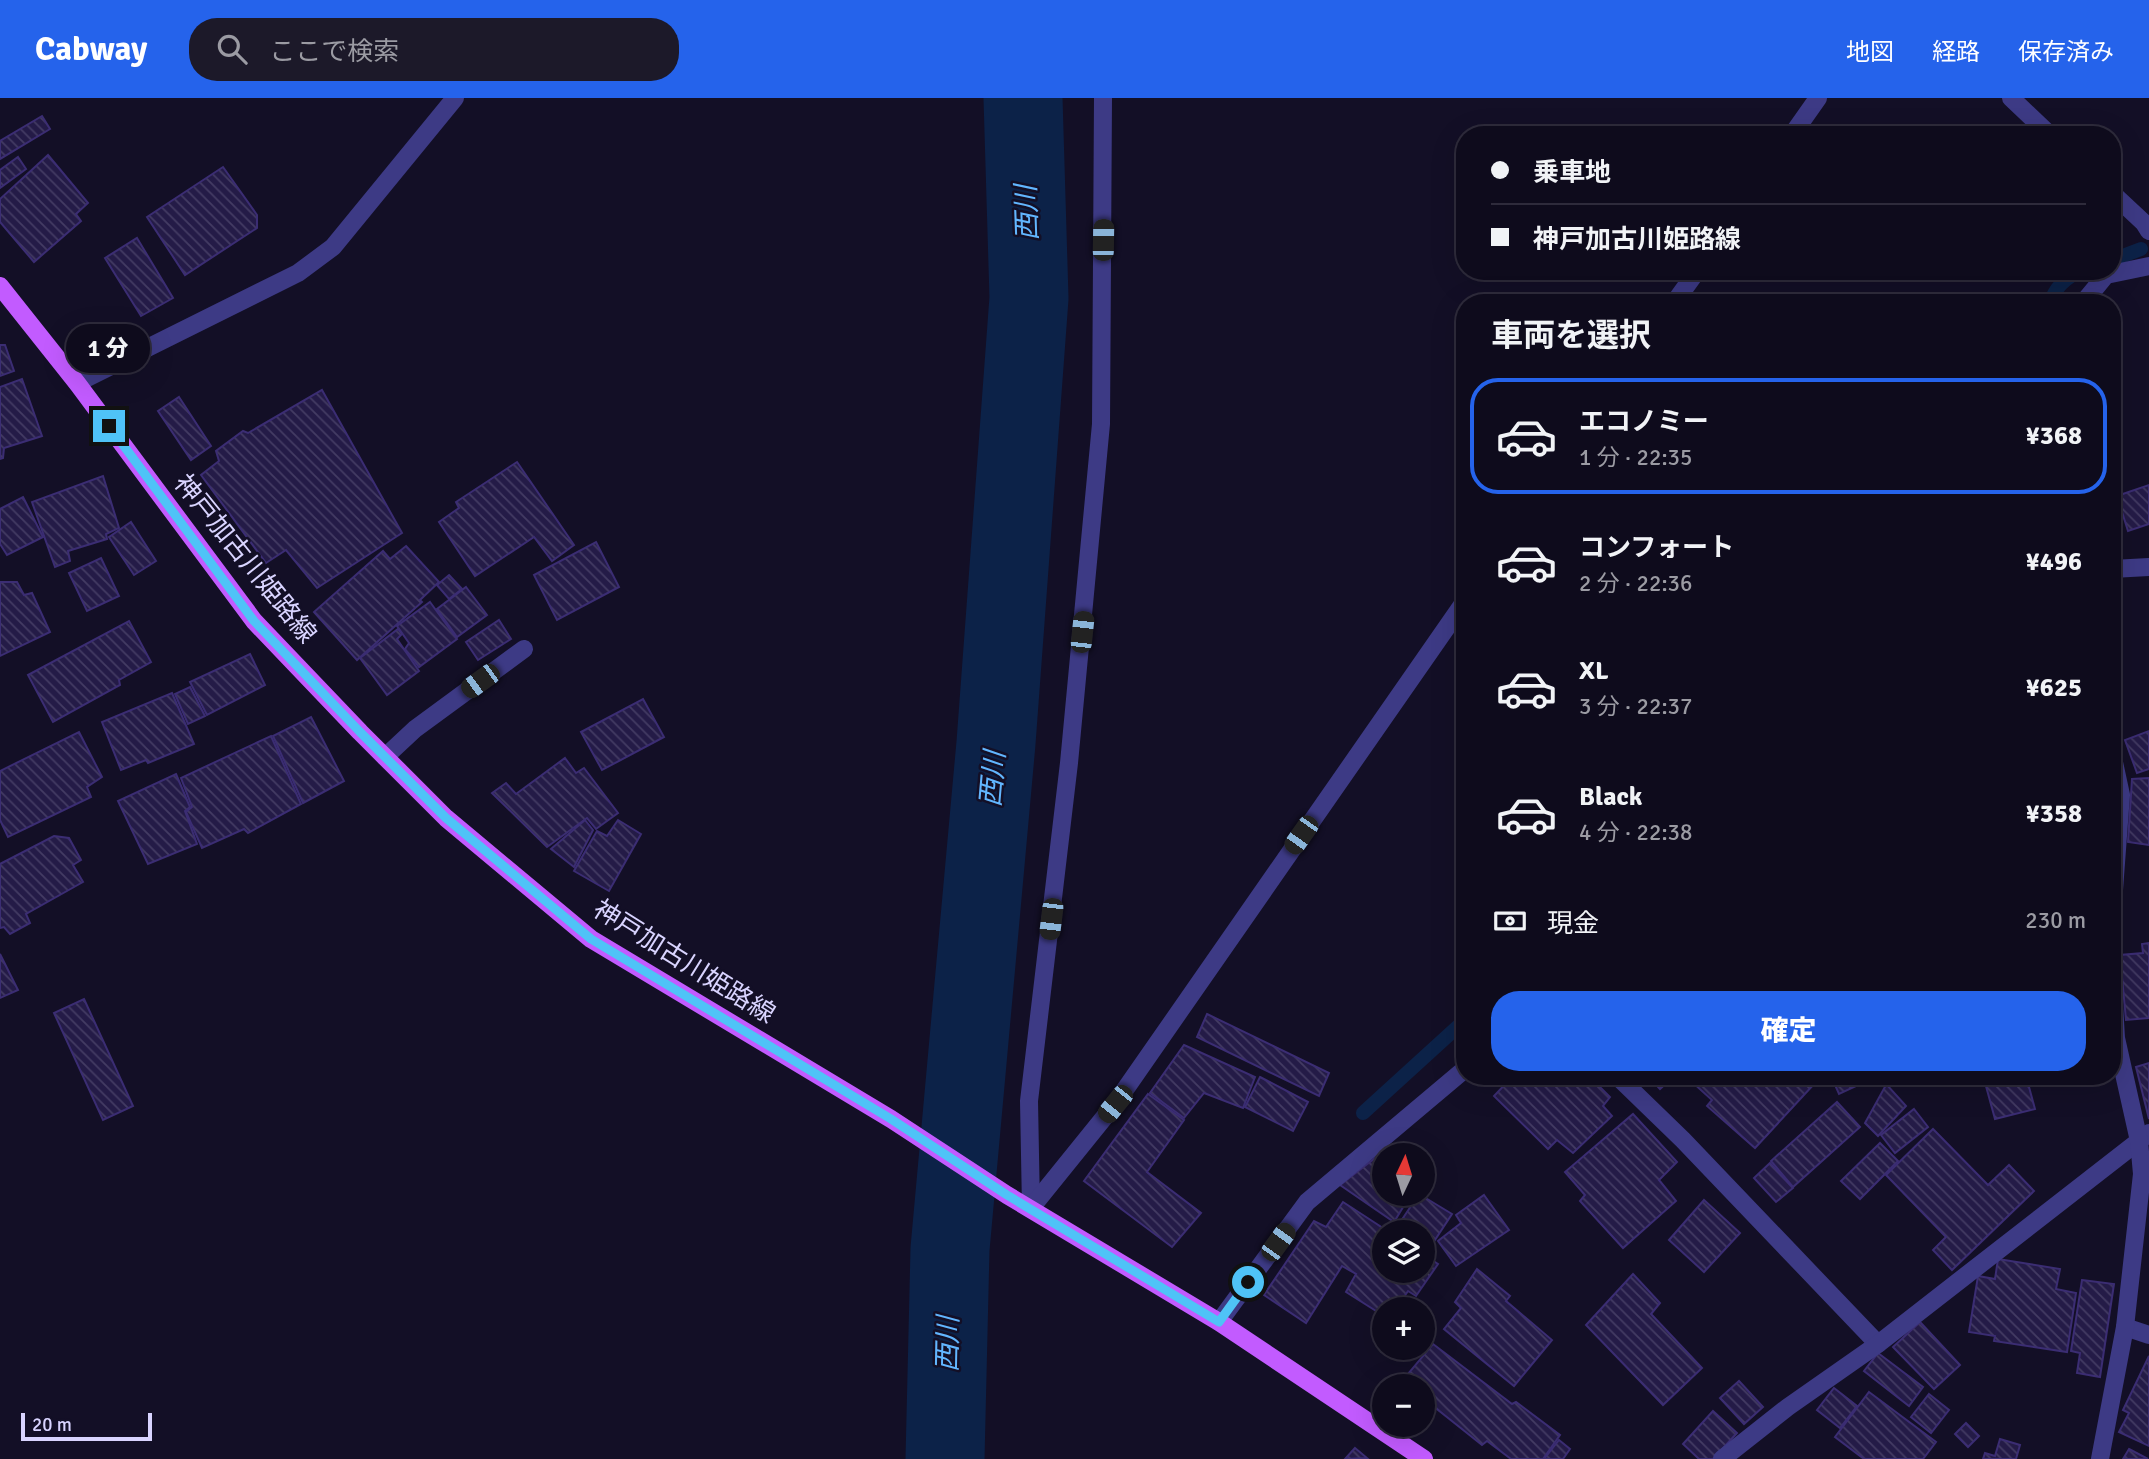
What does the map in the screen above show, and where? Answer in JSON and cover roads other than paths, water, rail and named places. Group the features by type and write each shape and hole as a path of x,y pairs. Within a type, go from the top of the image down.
{"main road":[{"name":"神戸加古川姫路線","path":"0,286 254,621 446,818 591,939 891,1119 1007,1195 1219,1322 1424,1459"}],"street":[{"path":"76,383 298,273 333,247 455,98"},
{"path":"1031,1208 1029,1101 1069,763 1101,424 1103,98"},
{"path":"1798,126 1818,98"},
{"path":"2011,98 2041,126"},
{"path":"2121,201 2149,231"},
{"path":"2121,272 2149,266"},
{"path":"2090,294 2102,280"},
{"path":"2121,569 2149,567"},
{"path":"1031,1208 1115,1104 1456,614"},
{"path":"385,757 415,729 524,649"},
{"path":"2100,1459 2125,1327 2144,1137 2121,1056"},
{"path":"1219,1322 1307,1202 1456,1077"},
{"path":"1626,1085 1683,1140 1878,1343"},
{"path":"1722,1459 1788,1407 1878,1343 2144,1137"},
{"path":"2125,1327 2149,1335"}],"waterway":[{"name":"西川","path":"945,1459 950,1249 996,743 1029,298 1023,98"},
{"path":"2121,257 2141,249"},
{"path":"2054,294 2066,280"},
{"path":"1363,1113 1456,1028"}]}
